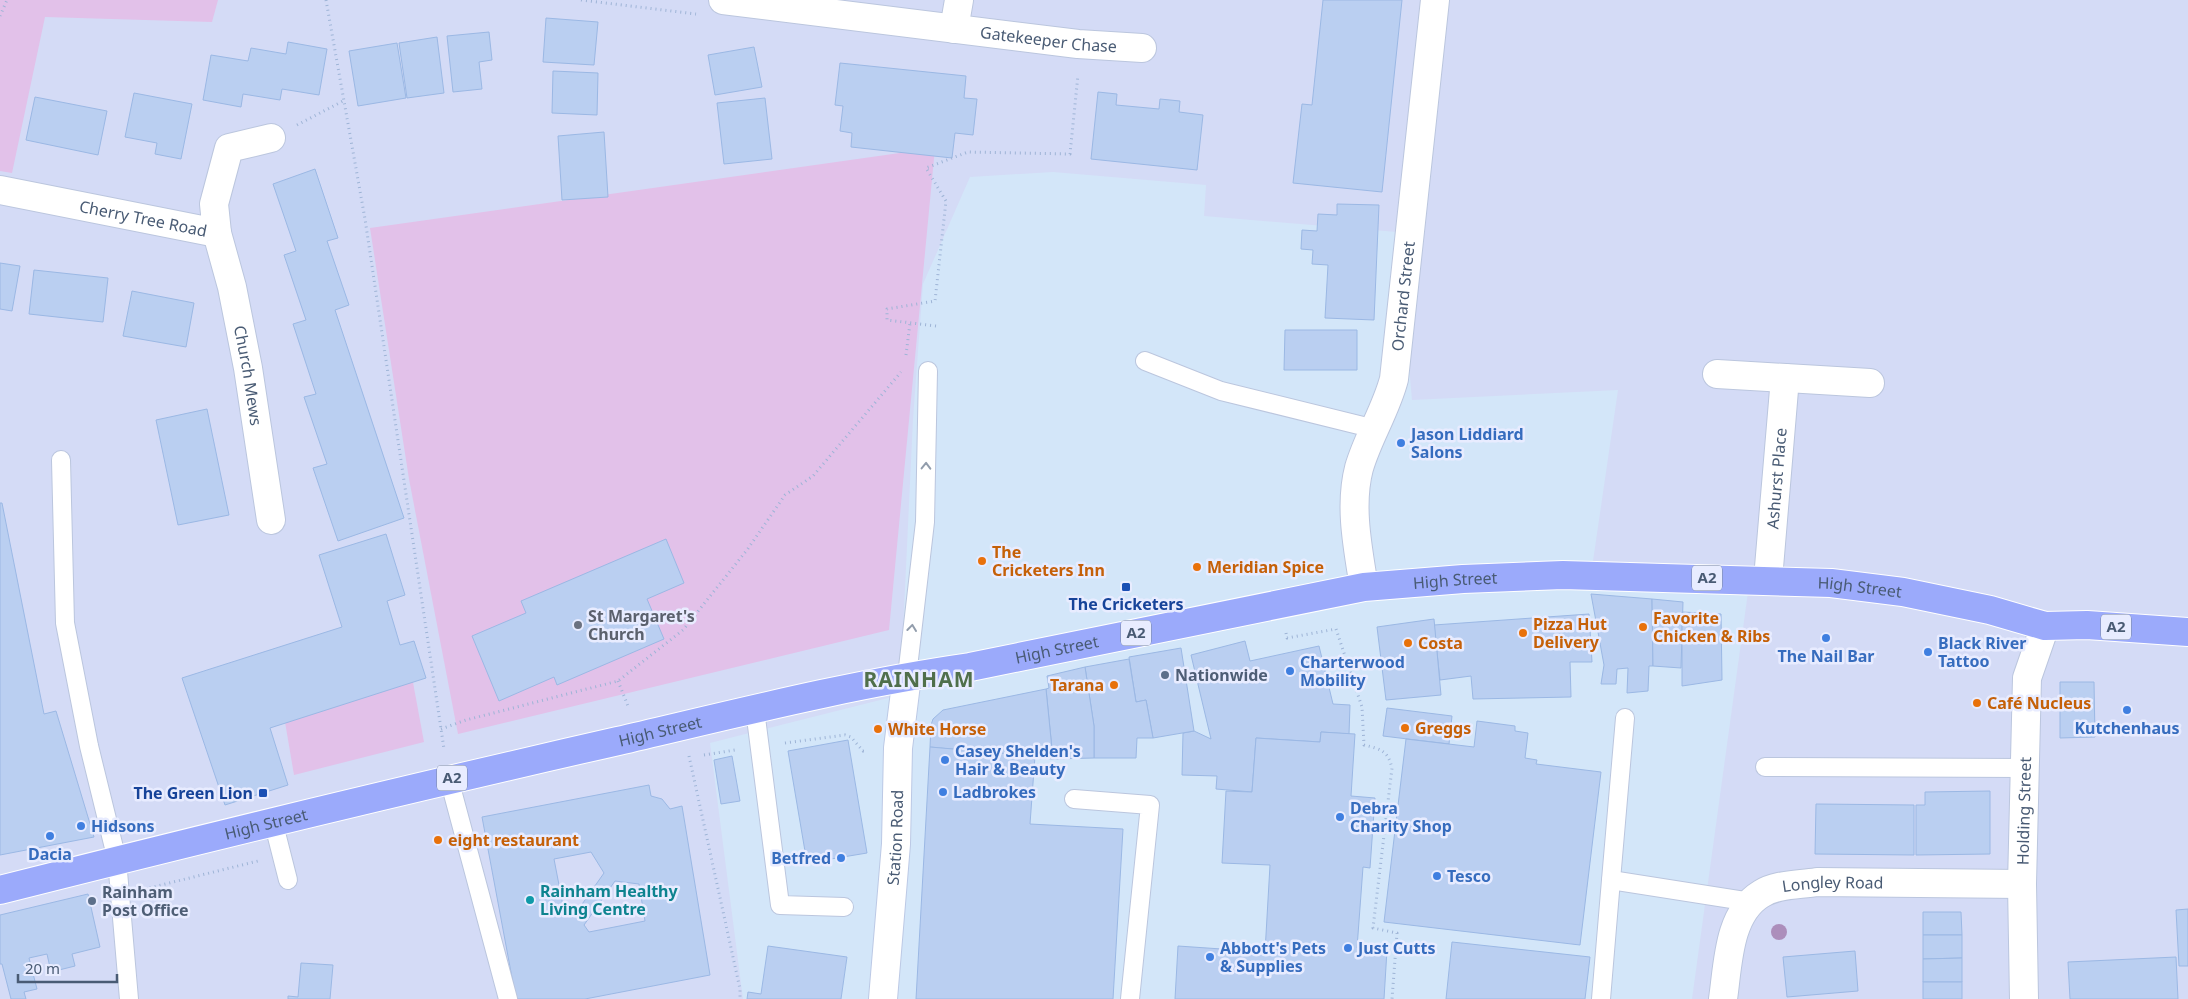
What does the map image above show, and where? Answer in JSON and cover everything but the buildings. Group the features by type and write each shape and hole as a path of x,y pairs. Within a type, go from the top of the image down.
{"main road":[{"name":"High Street","path":"0,889 449,779 907,676 970,668 1364,587 1463,579 1563,574 1768,579 1831,583 1903,592 1990,610 2045,626 2087,625 2188,632"}],"street":[{"name":"Gatekeeper Chase","path":"723,0 1078,44 1142,48"},
{"path":"954,29 959,0"},
{"name":"Orchard Street","path":"1364,587 1358,549 1355,493 1359,470 1389,399 1394,379 1435,0"},
{"name":"Cherry Tree Road","path":"0,190 217,233 214,204 229,148 271,138"},
{"name":"Church Mews","path":"217,233 232,287 248,368 270,520"},
{"path":"1717,374 1870,383"},
{"name":"Ashurst Place","path":"1768,579 1786,378"},
{"name":"Holding Street","path":"2024,999 2022,884 2028,678 2045,626"},
{"name":"Station Road","path":"883,999 895,853 898,748 907,676"},
{"name":"Longley Road","path":"1724,999 1738,920 1751,902 1762,893 1785,886 1817,882 2022,884"}],"lane":[{"path":"1145,361 1221,391 1375,429"},
{"path":"907,676 925,522 928,371"},
{"path":"61,460 65,622 89,746 117,860 129,999"},
{"path":"755,710 780,905 844,907"},
{"path":"1601,999 1625,718"},
{"path":"1765,767 2025,768"},
{"path":"449,779 508,999"},
{"path":"1074,799 1150,805 1130,999"},
{"path":"273,821 288,880"},
{"path":"1611,880 1751,902"}],"path":[{"path":"0,16 7,0"},
{"path":"326,0 365,219 449,779"},
{"path":"936,326 887,320 887,309 935,300 946,201 926,168 968,152 1070,154 1078,44"},
{"path":"271,138 345,100"},
{"path":"906,358 910,323"},
{"path":"441,729 466,720 618,681 683,630 747,550 784,495 813,476 905,367"},
{"path":"1280,603 1287,638 1336,629 1362,707 1364,745 1383,750 1390,756 1392,768 1373,928 1397,933 1392,999"},
{"path":"683,726 740,989 740,999"}],"shaded area":[{"path":"0,0 2188,0 2188,999 0,999"},
{"path":"0,0 218,0 212,22 45,17 12,173 0,171"},
{"path":"935,148 889,630 458,734 409,479 370,228"},
{"path":"1053,172 1206,185 1204,216 1397,232 1412,400 1618,390 1593,561 1748,592 1692,999 743,999 710,743 900,695 913,419 923,284 970,177"},
{"path":"412,677 424,742 294,775 284,716"}],"place":[{"name":"Jason Liddiard Salons","path":"1401,443"},
{"name":"The Cricketers Inn","path":"982,561"},
{"name":"Meridian Spice","path":"1197,567"},
{"name":"The Cricketers","path":"1126,587"},
{"name":"St Margaret's Church","path":"578,625"},
{"name":"Favorite Chicken & Ribs","path":"1643,627"},
{"name":"Pizza Hut Delivery","path":"1523,633"},
{"name":"The Nail Bar","path":"1826,638"},
{"name":"Costa","path":"1408,643"},
{"name":"Black River Tattoo","path":"1928,652"},
{"name":"Charterwood Mobility","path":"1290,671"},
{"name":"Nationwide","path":"1165,675"},
{"name":"Tarana","path":"1114,685"},
{"name":"Café Nucleus","path":"1977,703"},
{"name":"Kutchenhaus","path":"2127,710"},
{"name":"Greggs","path":"1405,728"},
{"name":"White Horse","path":"878,729"},
{"name":"Casey Shelden's Hair & Beauty","path":"945,760"},
{"name":"Ladbrokes","path":"943,792"},
{"name":"The Green Lion","path":"263,793"},
{"name":"Debra Charity Shop","path":"1340,817"},
{"name":"Hidsons","path":"81,826"},
{"name":"Dacia","path":"50,836"},
{"name":"eight restaurant","path":"438,840"},
{"name":"Betfred","path":"841,858"},
{"name":"Tesco","path":"1437,876"},
{"name":"Rainham Healthy Living Centre","path":"530,900"},
{"name":"Rainham Post Office","path":"92,901"},
{"name":"Just Cutts","path":"1348,948"},
{"name":"Abbott's Pets & Supplies","path":"1210,957"}],"district":[{"name":"RAINHAM","path":"919,680"}]}
